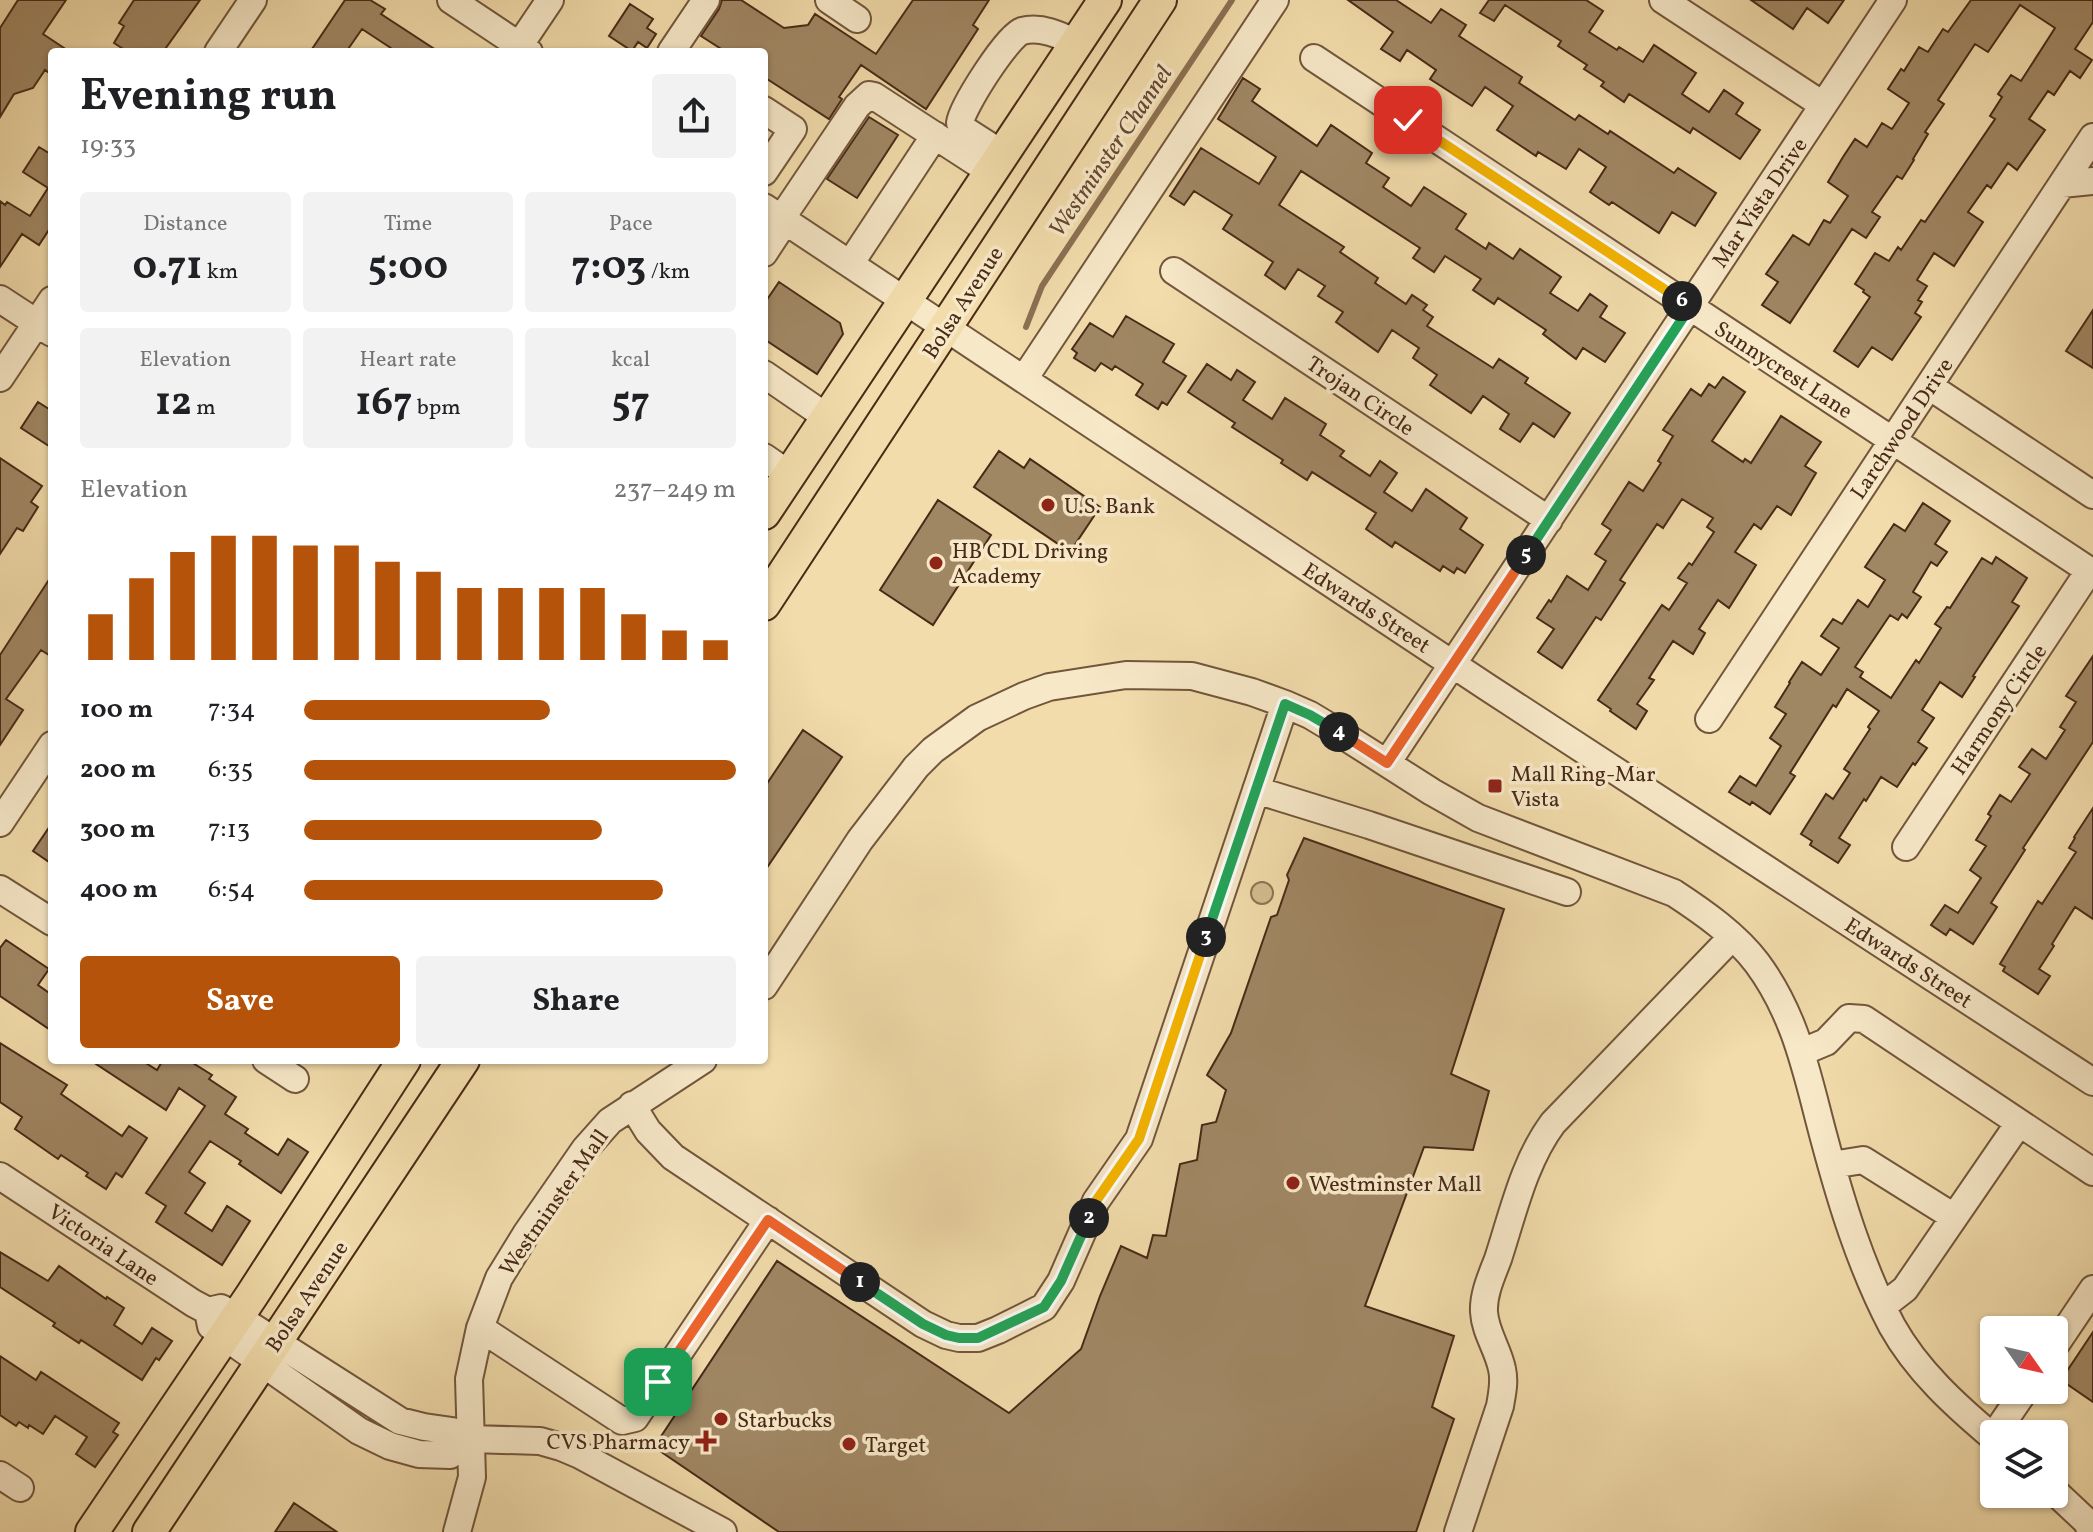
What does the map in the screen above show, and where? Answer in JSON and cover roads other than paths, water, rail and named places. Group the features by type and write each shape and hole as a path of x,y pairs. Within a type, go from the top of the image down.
{"main road":[{"path":"771,486 828,418 1105,0"},
{"name":"Bolsa Avenue","path":"768,598 1160,0"},
{"name":"Bolsa Avenue","path":"92,1532 223,1321 401,1064"},
{"name":"Bolsa Avenue","path":"149,1532 460,1064"}],"street":[{"path":"221,48 253,0"},
{"path":"451,0 518,48"},
{"path":"522,48 550,0"},
{"path":"675,48 706,0"},
{"path":"829,0 857,19"},
{"path":"1024,379 1275,0"},
{"path":"1663,0 1823,105"},
{"name":"Mar Vista Drive","path":"1387,763 1893,0"},
{"path":"996,163 960,123 964,110 1006,44 1020,31 1038,30 1053,32 1076,43"},
{"name":"Sunnycrest Lane","path":"1314,58 2091,572"},
{"path":"768,242 777,216 866,96 874,96 935,135 996,163"},
{"path":"768,113 793,129 768,166"},
{"path":"850,264 935,135"},
{"name":"Larchwood Drive","path":"1709,719 2093,137"},
{"path":"2062,184 2093,181"},
{"name":"Edwards Street","path":"777,216 1453,664 2093,1082"},
{"name":"Trojan Circle","path":"1174,271 1549,520"},
{"path":"0,299 44,328 0,378"},
{"path":"768,377 828,418"},
{"path":"1929,386 2093,495"},
{"name":"Harmony Circle","path":"1906,847 2091,572"},
{"path":"768,978 860,840 916,767 977,718 1049,687 1126,675 1192,676 1285,704 1310,715 1455,807 1674,893 1697,908 1755,960 1785,1009 1802,1052 1853,1234 1883,1306 1920,1367 1980,1425"},
{"path":"632,1105 648,1131 673,1157 923,1324 946,1335 978,1338 1044,1307 1061,1281 1096,1201 1139,1139 1285,704"},
{"path":"0,823 48,751"},
{"path":"1256,790 1567,892"},
{"path":"0,889 48,919"},
{"path":"1458,1532 1500,1406 1503,1386 1499,1357 1485,1323 1485,1299 1517,1199 1538,1146 1553,1123 1732,937"},
{"path":"1802,1052 1826,1042 1849,1018 1864,1019 2093,1172"},
{"path":"272,1064 295,1079"},
{"name":"Westminster Mall","path":"457,1532 472,1477 466,1440 469,1379 480,1328 499,1278 555,1191 610,1121 697,1064"},
{"path":"1883,1306 1905,1289 2019,1123"},
{"path":"1832,1165 1863,1160 1954,1217"},
{"name":"Victoria Lane","path":"0,1176 269,1352 400,1421 452,1431 466,1440 540,1441 561,1447 723,1532"},
{"path":"480,1328 622,1421 635,1418 768,1220"},
{"path":"2068,1326 2093,1289"},
{"path":"2068,1504 2086,1521 2092,1532"}],"waterway":[{"name":"Westminster Channel","path":"1026,327 1042,286 1232,0"}],"place":[{"name":"U.S. Bank","path":"1048,505"},
{"name":"HB CDL Driving Academy","path":"936,563"},
{"name":"Mall Ring-Mar Vista","path":"1495,786"},
{"name":"Westminster Mall","path":"1293,1183"},
{"name":"Starbucks","path":"721,1419"},
{"name":"CVS Pharmacy","path":"706,1441"},
{"name":"Target","path":"849,1444"}]}
